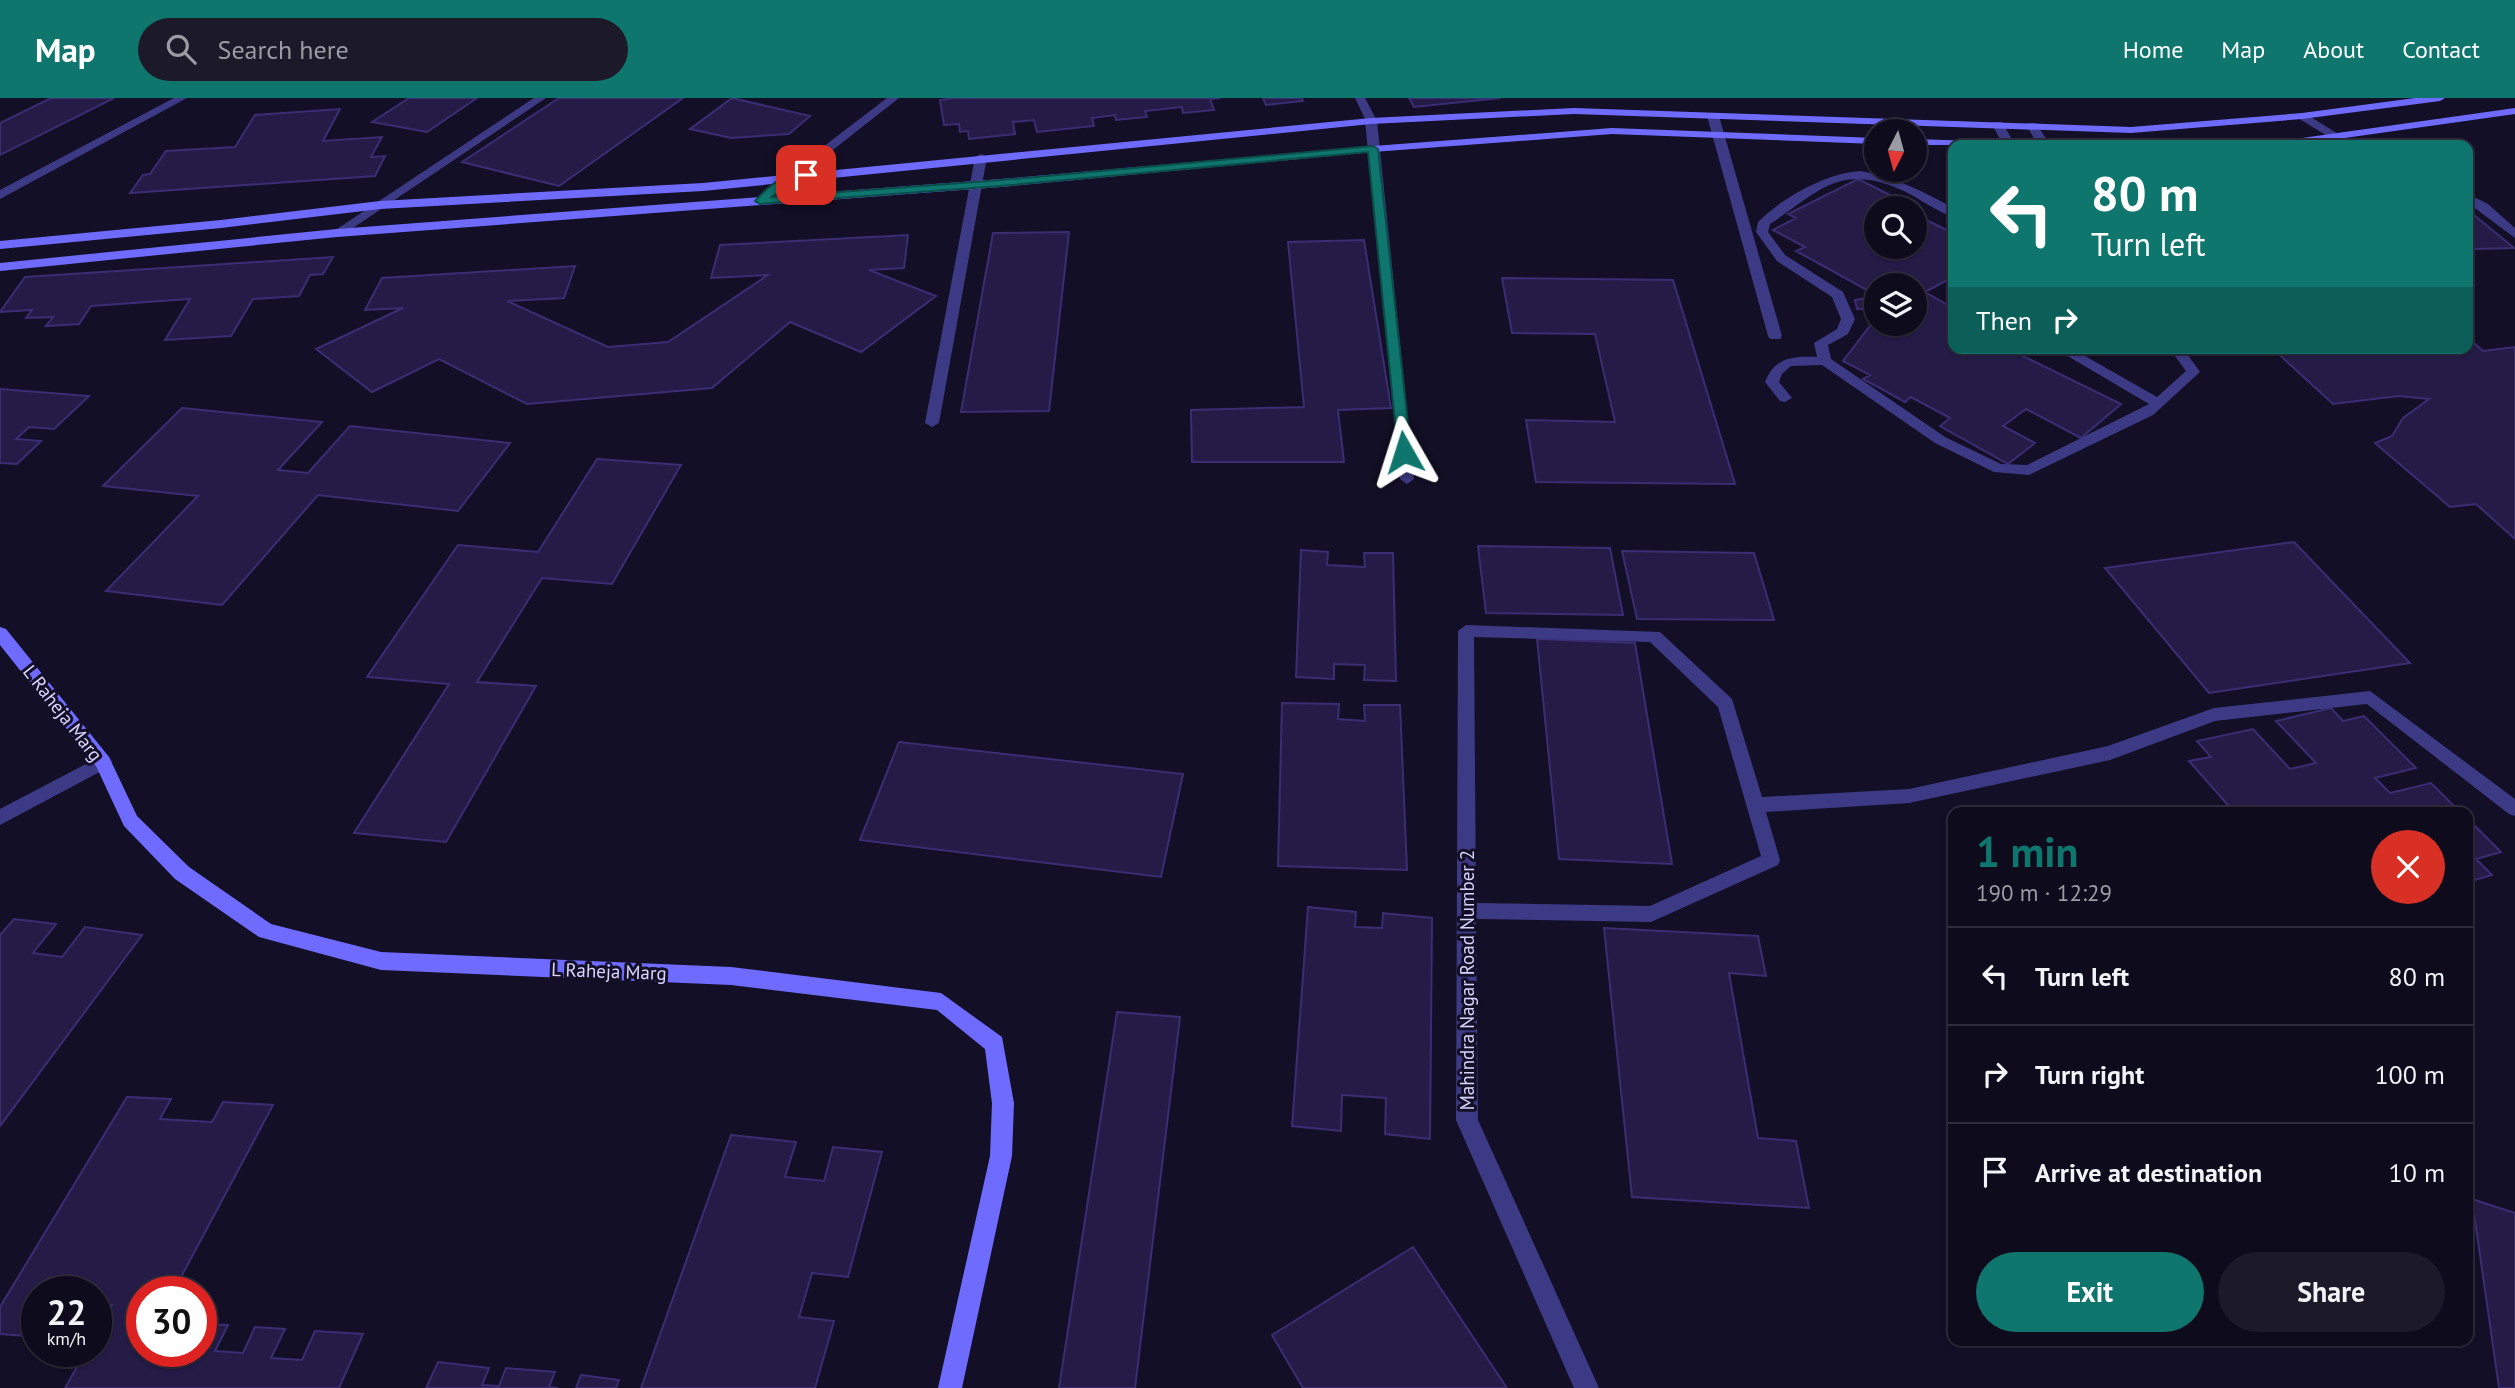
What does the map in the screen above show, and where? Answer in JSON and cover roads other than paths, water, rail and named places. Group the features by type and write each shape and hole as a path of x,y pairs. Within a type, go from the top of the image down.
{"street":[{"path":"0,195 182,98"},
{"path":"337,233 541,98"},
{"path":"760,201 894,98"},
{"path":"1360,98 1371,121 1407,480"},
{"path":"0,245 221,225 380,205 703,187 1371,121 1574,111 2131,130 2302,116 2439,98 2473,117"},
{"path":"2292,140 2515,111"},
{"path":"1713,116 1775,337"},
{"path":"2302,116 2341,140"},
{"path":"1998,124 2005,140"},
{"path":"2032,125 2041,140"},
{"path":"0,267 337,233 978,185 1373,149 1612,131 1864,141"},
{"path":"1927,142 1948,143"},
{"path":"932,423 981,158"},
{"path":"1825,361 1821,343 1843,331 1848,319 1838,295 1781,258 1762,232 1764,222 1830,180 1849,176 1868,176 1917,193 1948,210"},
{"path":"2473,201 2515,234"},
{"path":"2072,354 2158,403"},
{"path":"1785,398 1772,382 1776,369 1784,362 1825,361 1940,440 1999,469 2029,470 2148,412 2193,372 2180,354"},
{"name":"Mahindra Nagar Road Number 2","path":"1587,1388 1573,1363 1467,1120 1466,631 1654,636 1726,704 1754,805"},
{"name":"L Raheja Marg","path":"0,634 103,762 131,821 182,873 267,931 381,961 731,976 941,1002 995,1044 1003,1103 1001,1156 950,1388"},
{"path":"1467,911 1651,914 1771,860 1754,805 1909,796 2110,753 2214,715 2370,697 2515,809"},
{"path":"0,818 103,762"}]}
